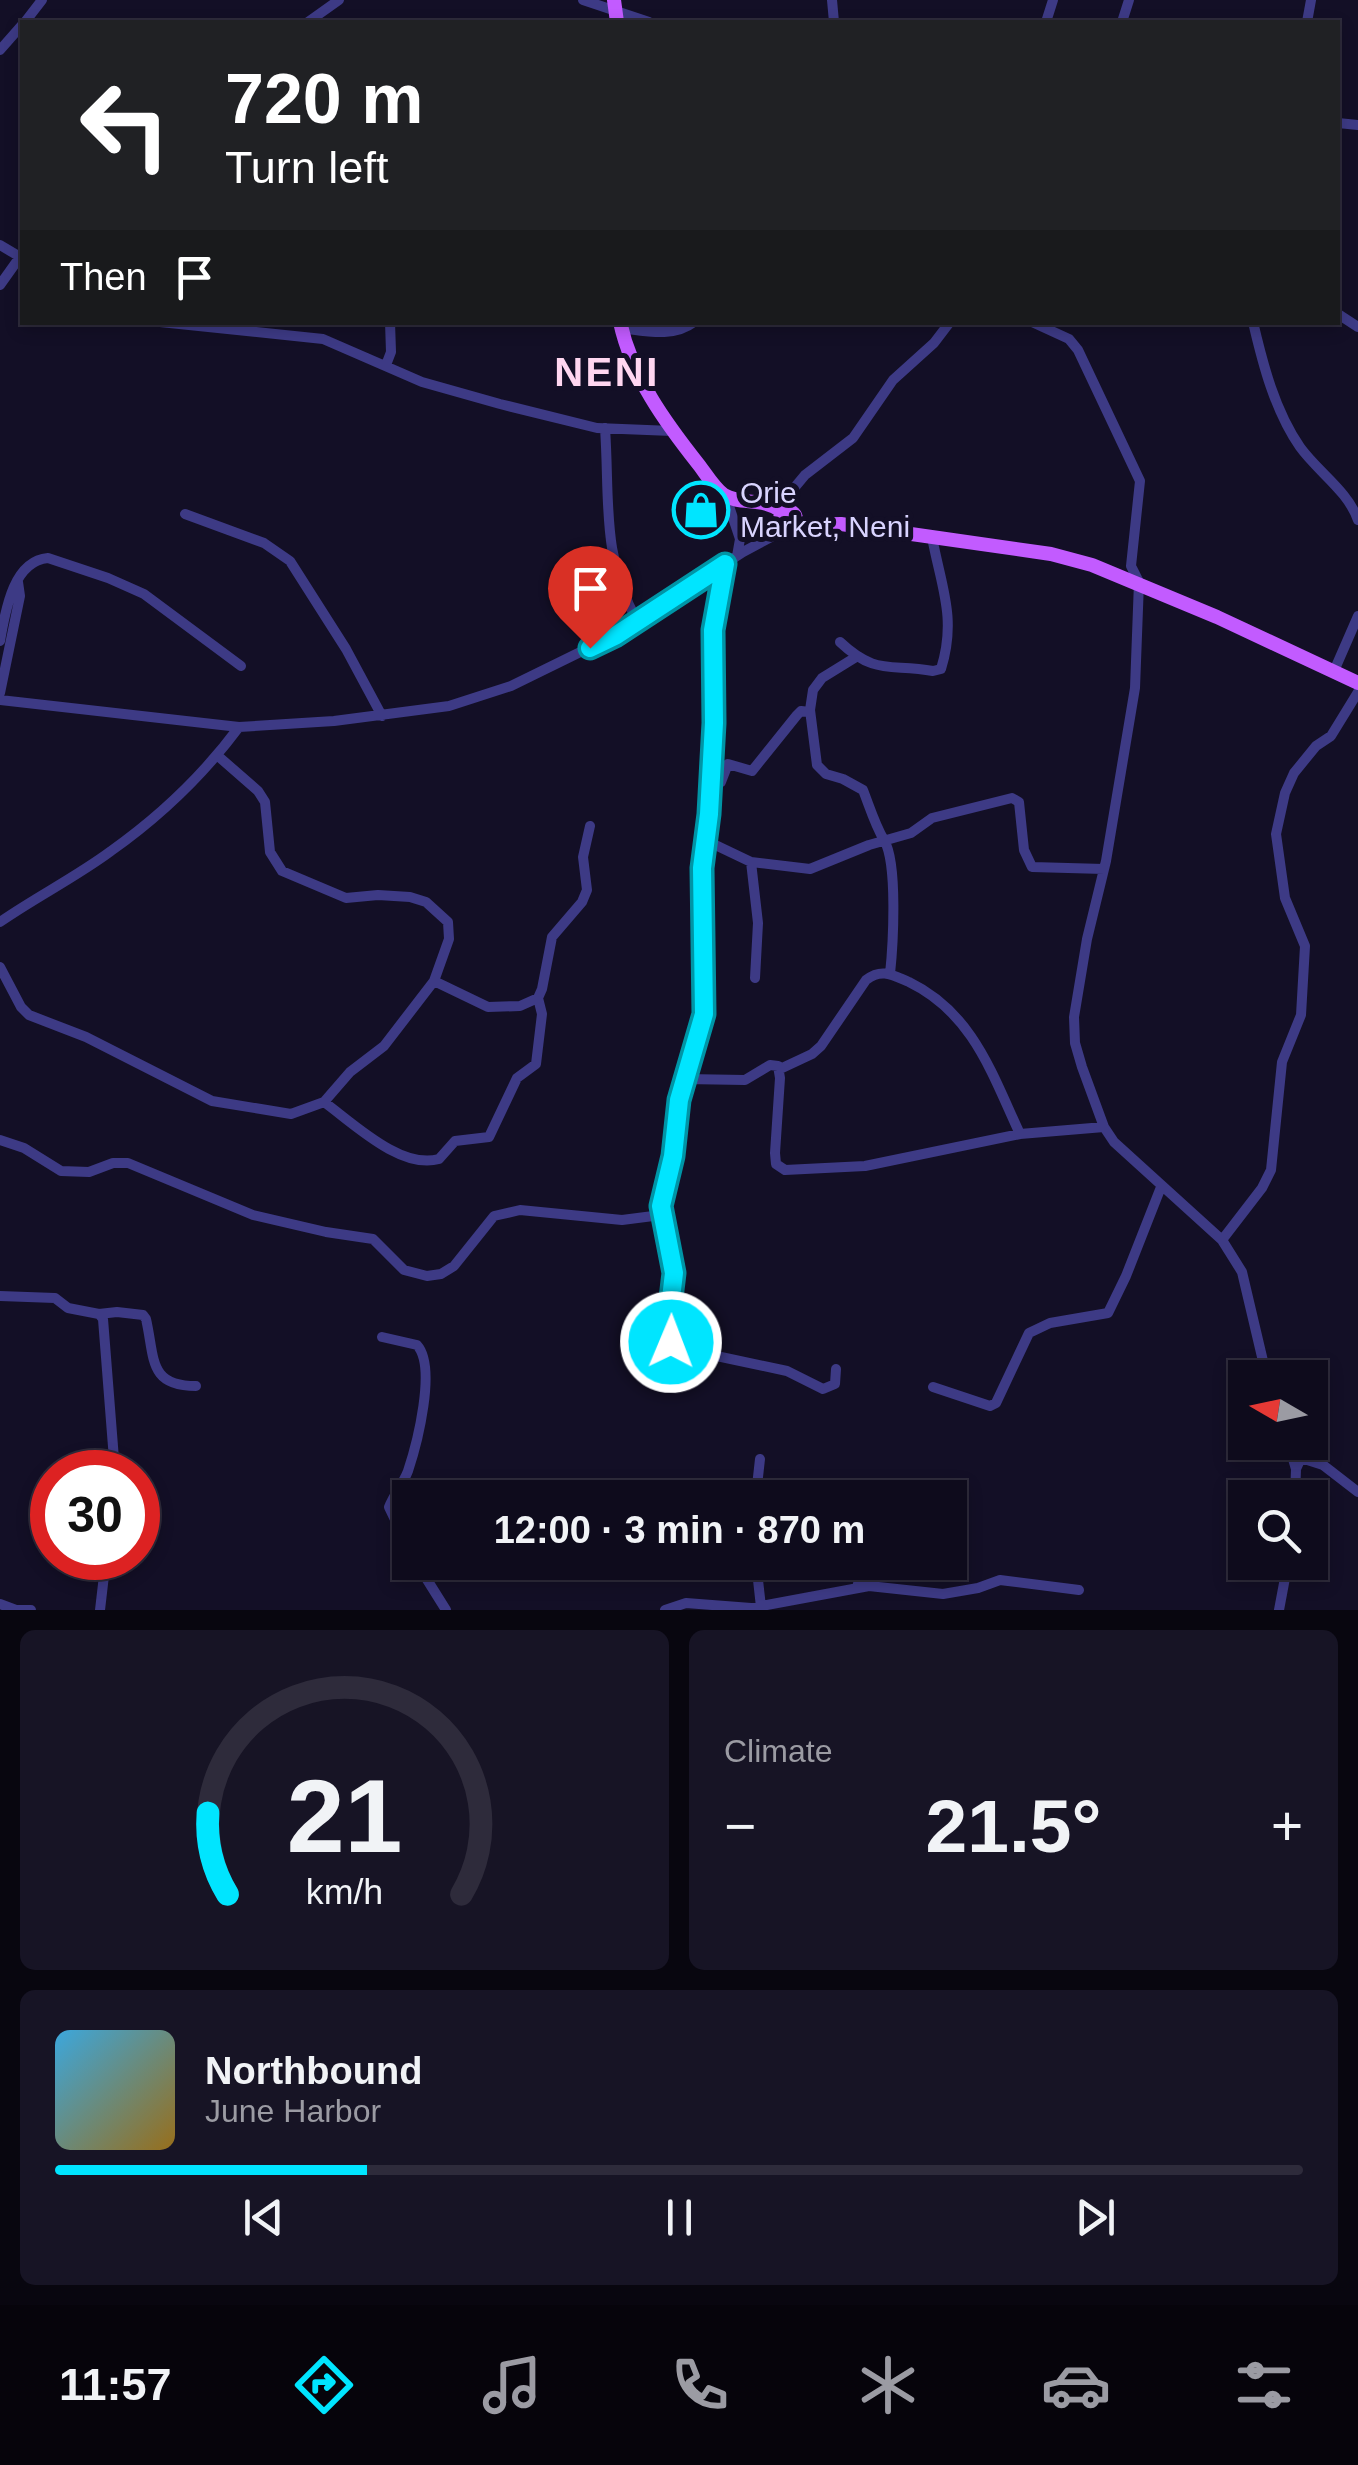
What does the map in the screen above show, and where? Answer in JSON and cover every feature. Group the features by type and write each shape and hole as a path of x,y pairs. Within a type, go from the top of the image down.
{"main road":[{"path":"621,326 636,370 672,431 726,497 770,503 788,518 1051,554 1139,582 1358,683"}],"street":[{"path":"326,18 339,0"},
{"path":"584,0 642,20"},
{"path":"0,50 20,28"},
{"path":"0,285 20,259"},
{"path":"199,325 323,339 422,382 605,428 672,431"},
{"path":"386,365 391,352 390,325"},
{"path":"621,326 679,332 690,325"},
{"path":"18,582 20,596 0,697 239,727 382,716 449,706 510,686 615,636 770,536 788,518 784,499 798,481 853,438 893,380 948,325"},
{"path":"1038,325 1069,340 1078,350 1136,470 1140,490 1131,566 1139,582 1136,688 1104,869 1087,939 1074,1017 1075,1042 1104,1127 1114,1142 1222,1240 1242,1272 1263,1360"},
{"path":"1255,325 1262,366 1288,428 1315,466 1348,500 1358,520"},
{"path":"605,428 611,558 620,588 637,621"},
{"path":"726,497 740,539 737,556"},
{"path":"185,514 264,543 290,561 346,649 382,716"},
{"path":"840,642 856,657 879,667 941,669 948,642 949,607 932,537"},
{"path":"0,642 10,592 40,559 48,558 144,594 241,666"},
{"path":"725,564 713,630 714,723 702,868 704,1014 685,1079 661,1215 674,1273 667,1332 675,1346 787,1371 823,1389 835,1384 836,1369"},
{"path":"1334,670 1358,616"},
{"path":"856,657 822,678 814,690 810,712 817,765 826,774 843,778 863,790 877,832 885,840 892,886 890,974"},
{"path":"1222,1240 1262,1188 1270,1170 1282,1062 1300,1016 1306,956 1285,898 1276,834 1286,787 1316,746 1331,736 1358,692"},
{"path":"709,782 721,782 728,764 751,772 796,716 801,711 810,712"},
{"path":"0,922 110,852 218,756 239,727"},
{"path":"0,968 12,993 29,1014 111,1048 212,1101 292,1114 324,1102 350,1072 384,1046 434,981 449,939 448,922 426,902 378,895 346,898 282,871 270,852 264,802 258,791 218,756"},
{"path":"707,841 751,862 820,868 885,840 912,833 932,818 1012,798 1018,802 1024,850 1032,867 1104,869"},
{"path":"324,1102 381,1144 427,1161 439,1159 454,1141 489,1136 517,1078 536,1064 542,1014 538,998 552,937 588,890 584,857 590,826"},
{"path":"751,862 758,923 755,978"},
{"path":"685,1079 745,1080 770,1065 780,1069 812,1054 866,980 875,974 890,974 941,1000 965,1026 1020,1134"},
{"path":"434,981 488,1007 520,1006 538,998"},
{"path":"780,1069 775,1153 776,1164 785,1170 865,1166 1020,1134 1104,1127"},
{"path":"0,1140 24,1148 61,1171 90,1172 113,1163 142,1166 253,1216 373,1239 404,1270 427,1276 454,1266 483,1226 504,1212 520,1210 622,1220 661,1215"},
{"path":"933,1387 990,1406 996,1403 1029,1332 1108,1313 1160,1187"},
{"path":"0,1296 55,1298 73,1310 143,1316 162,1378 173,1385 196,1386"},
{"path":"99,1314 106,1326 108,1344 114,1450"},
{"path":"382,1337 417,1345 426,1359 427,1375 409,1469 403,1480"},
{"path":"1296,1468 1302,1458 1323,1464 1358,1492"},
{"path":"758,1480 760,1459"},
{"path":"1294,1460 1296,1480"},
{"path":"100,1610 103,1580"},
{"path":"427,1580 446,1610"},
{"path":"760,1580 766,1608"},
{"path":"857,1587 859,1580"},
{"path":"664,1610 686,1602 766,1608 857,1587 943,1594 1000,1580 1078,1590"},
{"path":"1278,1610 1284,1580"},
{"path":"0,1604 30,1610"}],"place":[{"name":"Orie Market, Neni","path":"701,510"}],"district":[{"name":"NENI","path":"607,372"}],"route":[{"path":"590,648 615,636 725,564 713,630 714,723 702,868 704,1014 679,1100 673,1156 661,1206 674,1273 667,1332 671,1342"}]}
